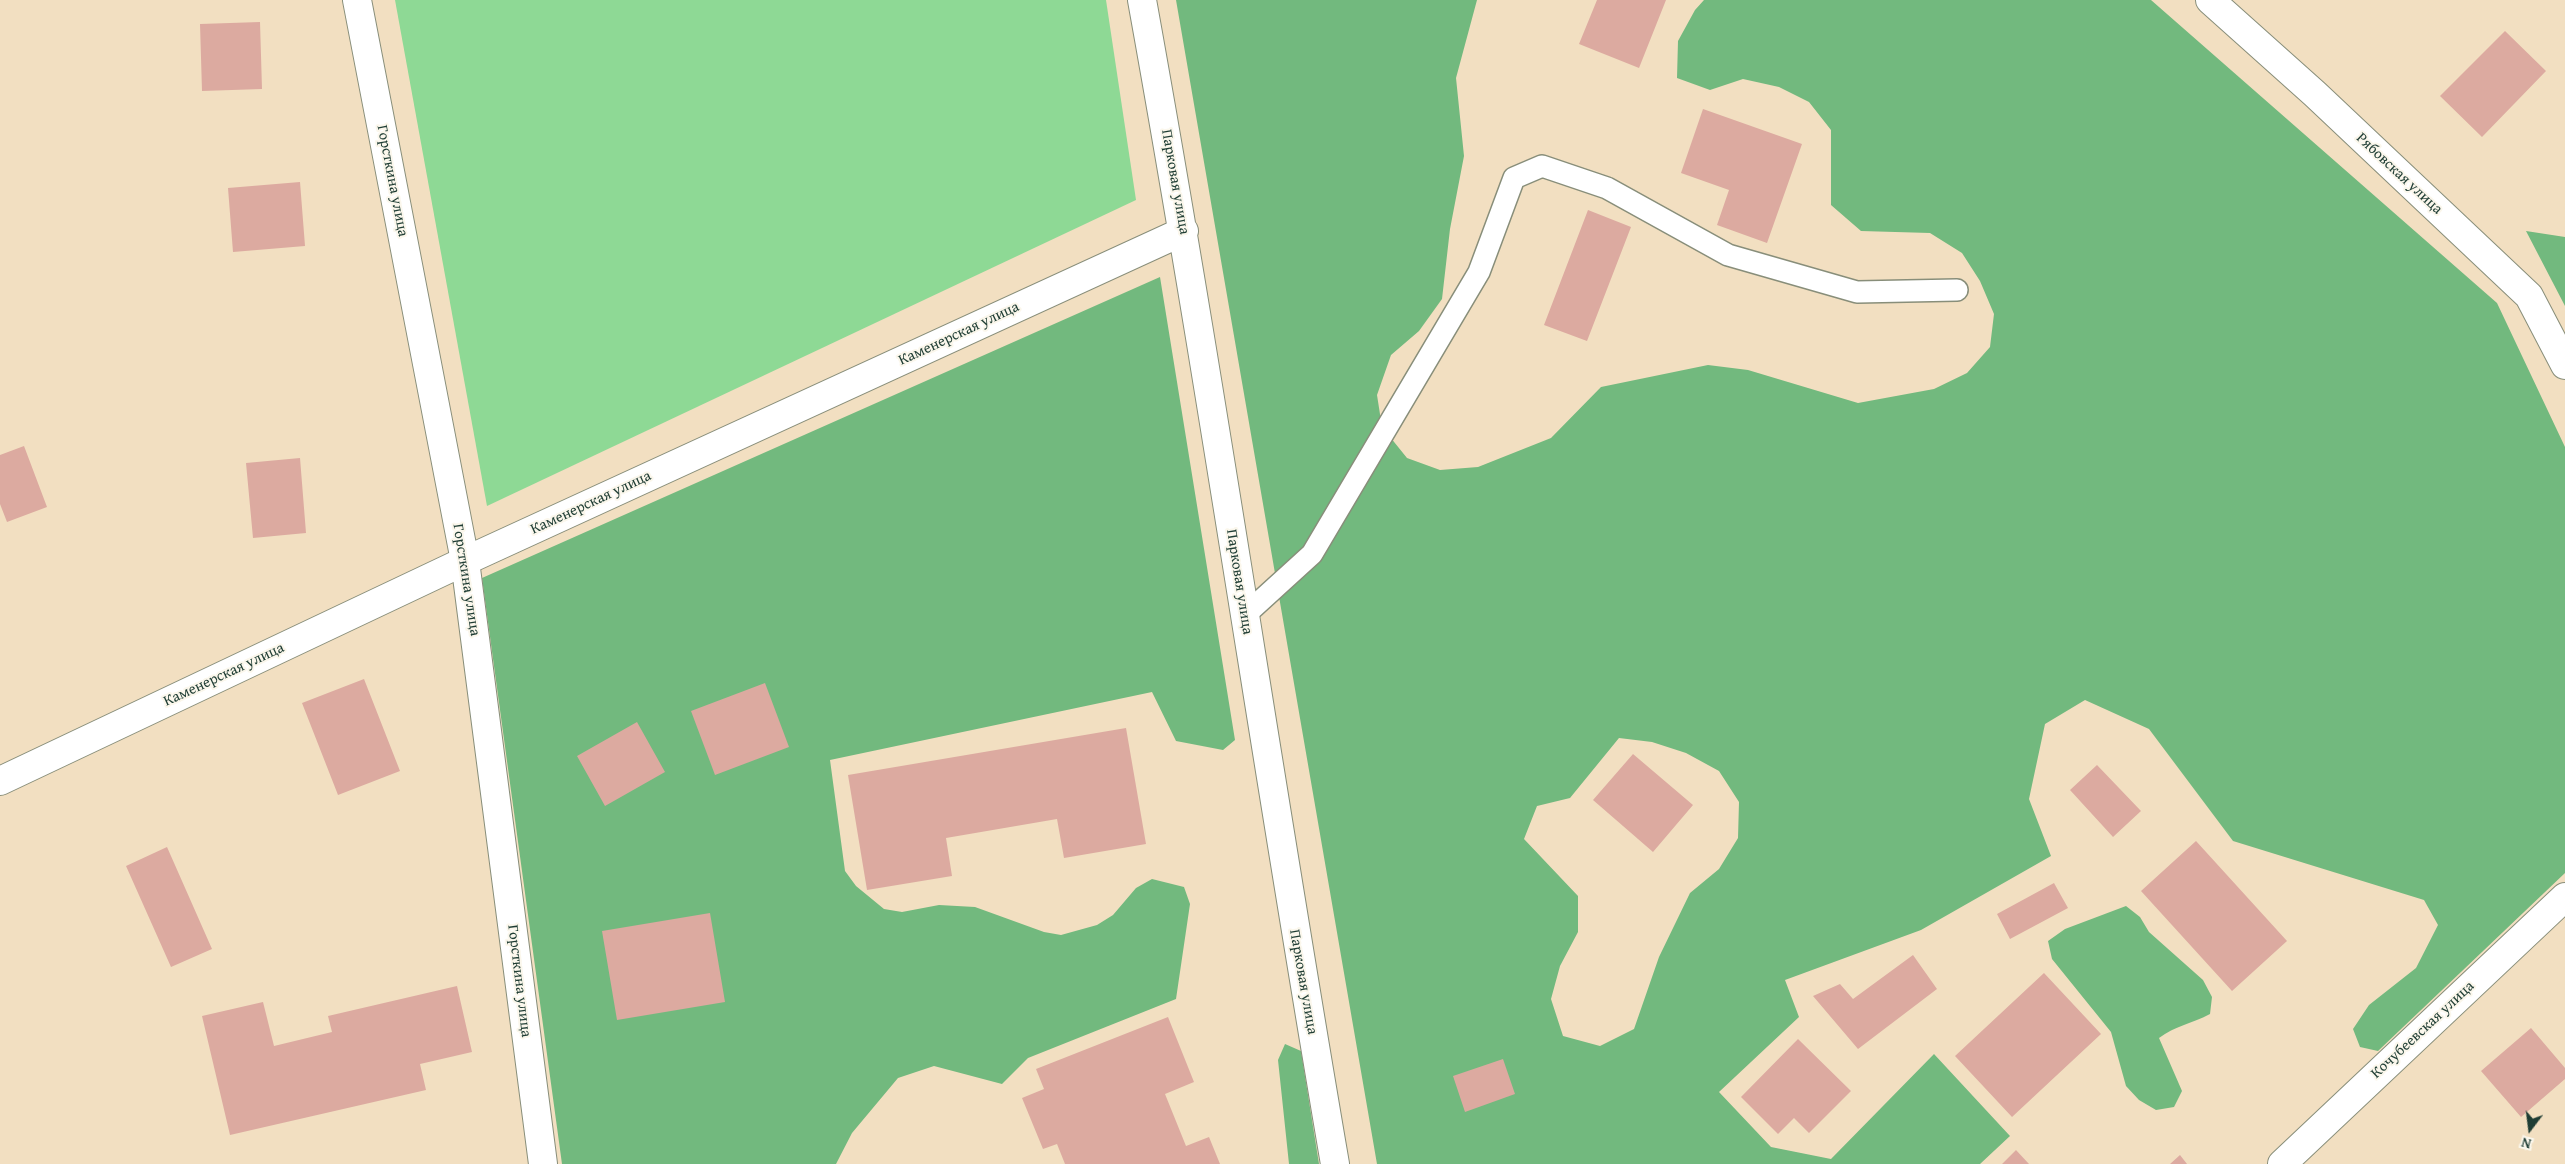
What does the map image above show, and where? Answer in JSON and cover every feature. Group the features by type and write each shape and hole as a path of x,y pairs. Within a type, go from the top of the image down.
{"street":[{"name":"Горсткина улица","path":"358,0 465,561 543,1164"},
{"name":"Парковая улица","path":"1142,0 1184,231 1334,1164"},
{"name":"Рябовская улица","path":"2210,0 2315,94 2529,296 2565,365"},
{"name":"Каменерская улица","path":"0,781 465,561 1184,231"},
{"name":"Кочубеевская улица","path":"2282,1164 2565,897"}],"lane":[{"path":"1245,615 1312,554 1479,272 1514,178 1542,166 1607,188 1728,255 1857,292 1957,290"}],"green space":[{"path":"395,0 1106,0 1136,200 487,506"},
{"path":"1176,0 1477,0 1456,78 1464,156 1450,229 1442,299 1419,331 1391,355 1377,395 1382,427 1407,458 1440,470 1478,467 1551,438 1601,387 1708,365 1748,370 1858,403 1934,389 1967,373 1990,347 1994,314 1980,281 1962,253 1930,233 1861,231 1831,205 1831,130 1809,102 1779,87 1743,79 1710,90 1677,78 1678,41 1695,10 1704,0 2151,0 2497,303 2565,447 2565,873 2378,1051 2360,1047 2353,1029 2369,1005 2416,968 2438,925 2424,900 2233,841 2149,729 2085,700 2045,724 2029,799 2051,856 1921,930 1785,980 1799,1017 1719,1092 1771,1147 1831,1159 1934,1054 2010,1136 1980,1164 1377,1164","holes":["1619,738 1652,742 1686,753 1719,771 1739,802 1738,838 1719,869 1690,893 1659,957 1634,1029 1600,1046 1563,1036 1551,999 1560,966 1578,932 1578,896 1524,839 1537,806 1570,798"]},
{"path":"2526,231 2565,237 2565,306"},
{"path":"1160,277 1235,740 1223,750 1176,741 1152,692 830,760 845,871 856,886 884,909 902,912 939,905 975,907 1044,932 1061,935 1097,925 1113,915 1136,888 1152,879 1184,887 1190,904 1176,999 1028,1058 1002,1084 934,1066 898,1078 852,1133 836,1164 562,1164 482,578"},
{"path":"2126,906 2140,917 2149,932 2203,980 2212,997 2210,1014 2159,1038 2182,1091 2174,1107 2156,1110 2139,1100 2126,1086 2111,1032 2052,959 2048,941 2065,929"},
{"path":"1285,1044 1301,1051 1319,1164 1289,1164 1278,1060"}],"building":[{"path":"1597,0 1666,0 1639,68 1579,44"},
{"path":"260,22 262,89 202,91 200,24"},
{"path":"2505,31 2546,71 2482,137 2440,96"},
{"path":"1703,109 1802,144 1767,243 1717,225 1729,190 1681,173"},
{"path":"300,182 305,246 233,252 228,188"},
{"path":"1588,210 1631,227 1587,341 1544,325"},
{"path":"24,446 47,507 7,522 0,504 0,455"},
{"path":"300,458 306,533 253,538 246,463"},
{"path":"364,679 400,771 338,795 302,703"},
{"path":"765,683 789,747 715,775 691,711"},
{"path":"637,722 665,772 605,806 577,756"},
{"path":"1126,728 1146,844 1064,858 1057,819 946,838 952,876 867,890 848,775"},
{"path":"1633,754 1693,805 1653,852 1593,800"},
{"path":"2097,765 2141,811 2113,837 2070,790"},
{"path":"2196,841 2287,941 2232,991 2141,891"},
{"path":"167,847 212,949 171,967 126,866"},
{"path":"2054,883 2068,908 2010,939 1997,914"},
{"path":"710,913 725,1002 617,1020 602,931"},
{"path":"1913,955 1937,989 1858,1049 1813,996 1840,984 1853,999"},
{"path":"2044,973 2101,1034 2012,1117 1955,1056"},
{"path":"457,986 472,1052 420,1064 426,1090 230,1135 202,1016 263,1002 274,1046 332,1032 328,1016"},
{"path":"1168,1017 1194,1082 1165,1094 1186,1146 1209,1137 1220,1164 1065,1164 1057,1144 1043,1149 1022,1098 1044,1089 1036,1069"},
{"path":"2531,1028 2565,1068 2565,1079 2521,1117 2481,1071"},
{"path":"1798,1039 1851,1091 1809,1133 1794,1118 1778,1134 1741,1097"},
{"path":"1503,1059 1515,1094 1465,1112 1453,1076"},
{"path":"2016,1150 2029,1164 2002,1164"},
{"path":"2180,1155 2187,1164 2170,1164"}]}
